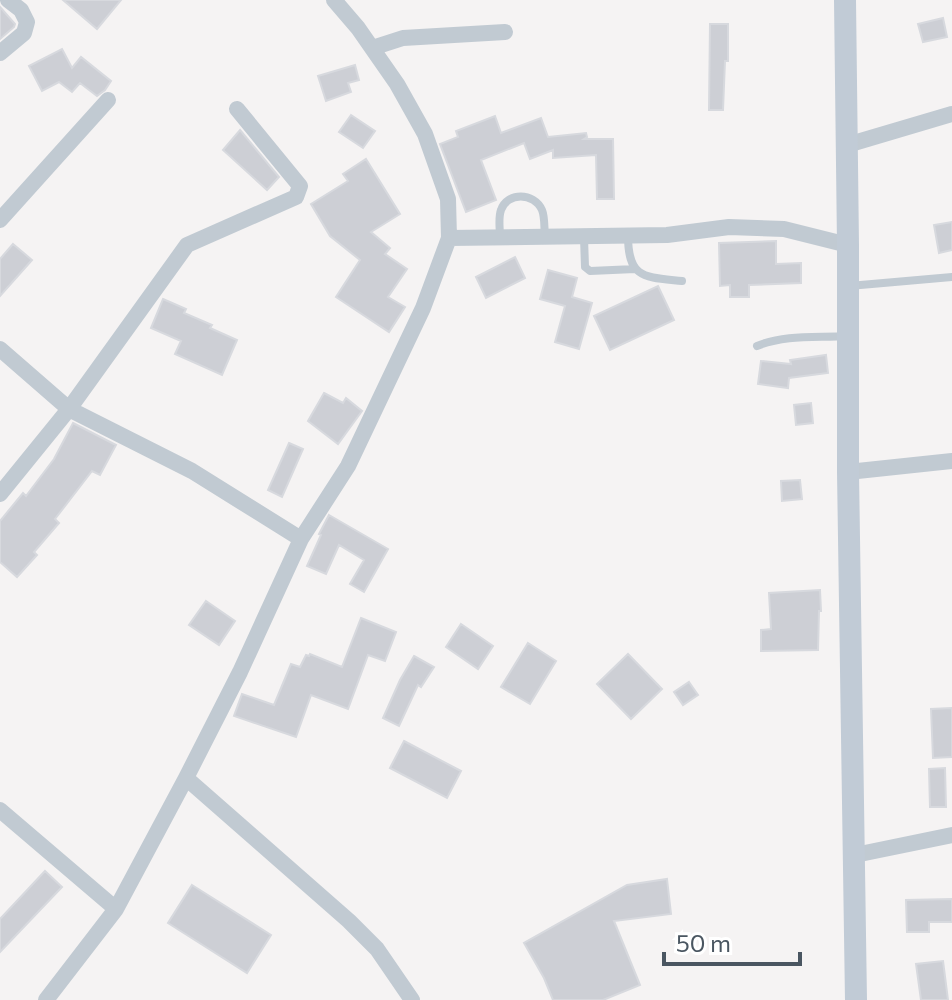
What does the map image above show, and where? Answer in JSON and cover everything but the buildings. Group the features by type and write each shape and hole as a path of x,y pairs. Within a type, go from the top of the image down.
{"main road":[{"path":"845,0 856,1000"}],"street":[{"path":"0,53 24,33 27,22 21,10 8,0"},
{"path":"46,1000 116,909 186,778 240,672 301,539 348,466 423,308 449,238 448,199 425,134 397,84 334,0"},
{"path":"372,48 403,38 505,32"},
{"path":"0,220 108,100"},
{"path":"0,494 69,409 187,245 296,197 300,191 300,186 237,109"},
{"path":"847,145 952,114"},
{"path":"449,238 667,235 729,227 784,229 848,245"},
{"path":"0,349 69,409 192,471 301,539"},
{"path":"848,472 952,461"},
{"path":"186,778 349,921 377,949 412,1000"},
{"path":"0,810 116,909"},
{"path":"855,855 952,835"}],"lane":[{"path":"500,237 499,214 502,206 509,199 519,196 534,199 542,209 545,236"},
{"path":"628,235 628,252 635,269 644,276 682,281"},
{"path":"584,236 585,267 590,271 635,269"},
{"path":"848,286 952,277"},
{"path":"757,346 788,338 848,336"}]}
